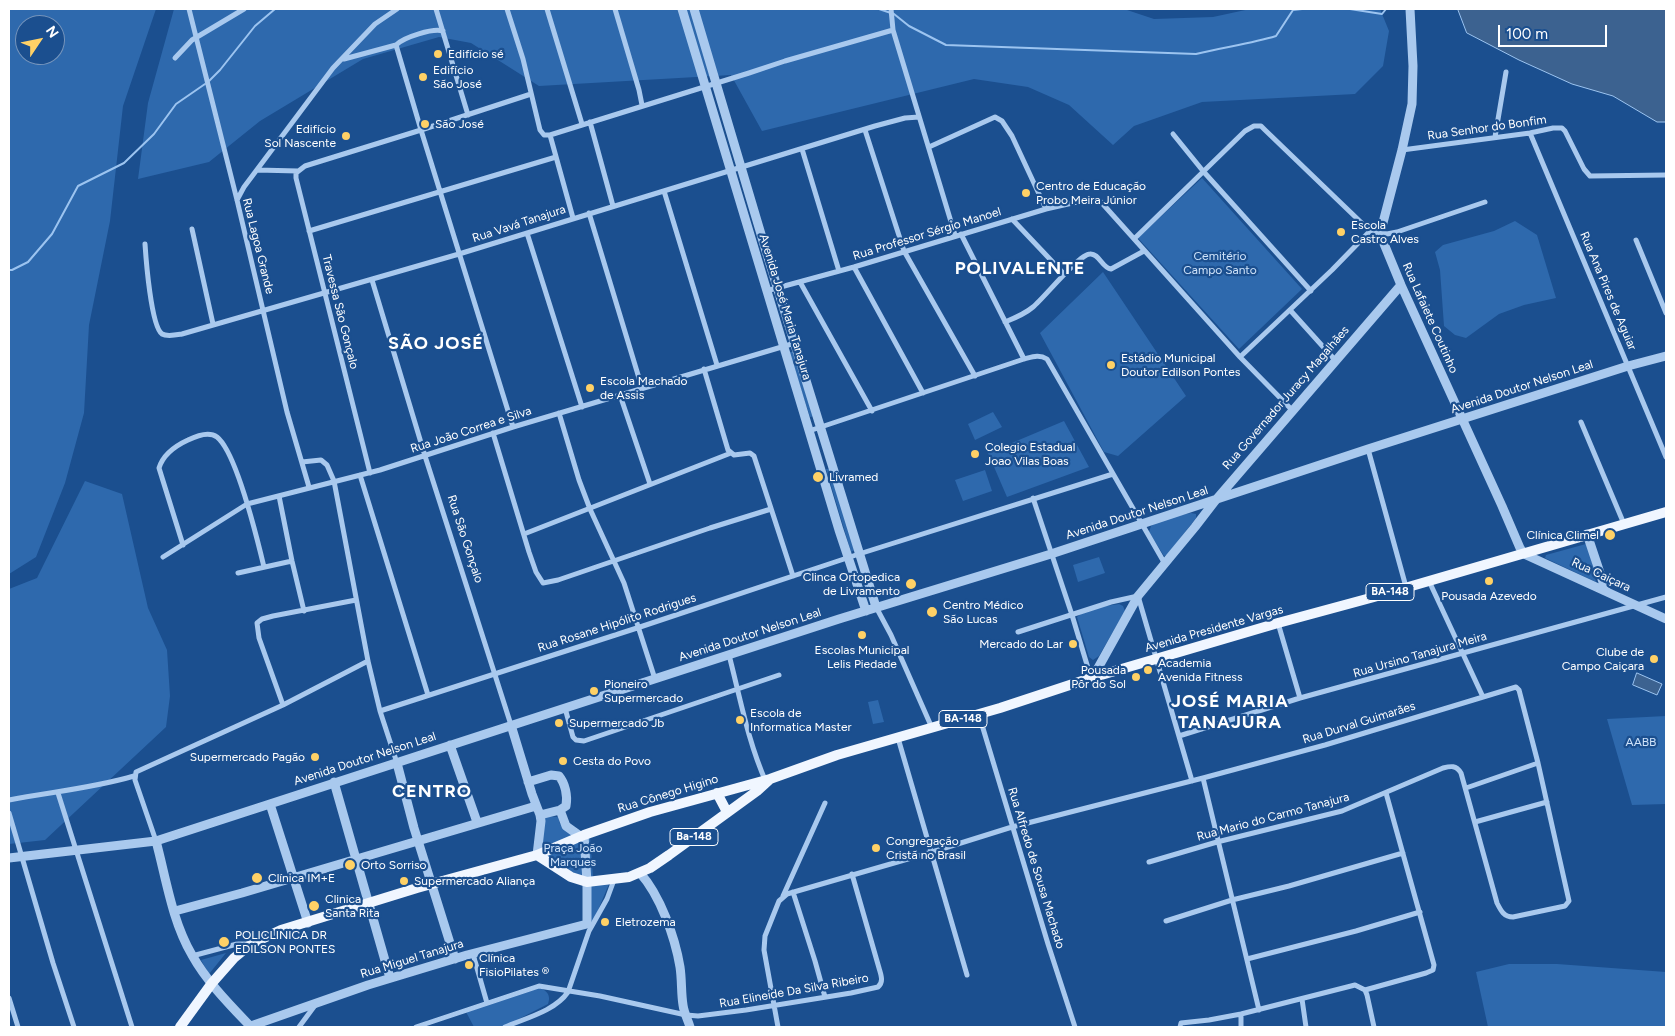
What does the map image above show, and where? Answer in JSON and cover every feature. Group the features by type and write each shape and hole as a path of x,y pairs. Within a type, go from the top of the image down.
{"main road":[{"name":"Avenida Presidente Vargas","path":"768,780 837,755 979,715 1092,678 1666,512"},
{"name":"Rua Cônego Higino","path":"582,836 650,812 717,792 768,780"},
{"name":"Ba-148","path":"537,854 571,877 587,882 614,880 640,873 669,856 768,780"},
{"path":"717,792 727,812"},
{"name":"BA-148","path":"537,854 582,836"},
{"path":"180,1027 212,983 234,958 251,944 281,930 537,854"}],"street":[{"name":"Rua Lagoa Grande","path":"189,9 237,200 286,412 309,488"},
{"path":"175,58 196,37 244,9"},
{"path":"237,200 244,187 327,76 375,24 397,9"},
{"path":"436,9 468,115"},
{"path":"507,9 540,130 542,134 550,135 784,61 893,30"},
{"path":"547,9 582,124"},
{"path":"615,9 642,105"},
{"name":"Avenida José Maria Tanajura","path":"682,9 766,291 866,611"},
{"name":"Avenida José Maria Tanajura","path":"694,9 740,167 795,342 858,554 876,607"},
{"path":"891,9 893,30 918,117 958,235 1024,359"},
{"path":"1380,234 1412,104 1410,9"},
{"path":"340,62 350,56 396,45 401,40 412,36 436,30 443,31"},
{"path":"396,45 513,427"},
{"path":"700,68 710,65"},
{"path":"1495,138 1506,72"},
{"path":"257,170 298,170 311,164 531,94"},
{"name":"Rua Vavá Tanajura","path":"145,244 150,297 158,328 163,334 182,334 459,254 904,118 918,117"},
{"path":"929,147 995,117 1002,121 1012,136 1046,209"},
{"path":"590,122 613,206"},
{"path":"1292,411 1240,358 1134,239 1250,128 1258,125 1370,231 1380,234 1397,232 1486,202"},
{"name":"Rua Senhor do Bonfim","path":"1402,150 1562,128 1568,136 1584,170 1590,176 1666,175"},
{"path":"864,130 904,251 975,376"},
{"name":"Rua Ana Pires de Aguiar","path":"1530,133 1666,457"},
{"path":"1173,134 1311,291"},
{"path":"550,135 574,218"},
{"path":"802,149 839,270"},
{"path":"309,231 556,157"},
{"name":"Travessa São Gonçalo","path":"298,170 296,178 370,473"},
{"path":"664,191 717,365"},
{"name":"Rua Professor Sérgio Manoel","path":"766,291 1080,200 1094,199 1100,202 1134,239"},
{"path":"589,213 642,388"},
{"path":"744,216 755,213"},
{"path":"1012,219 1064,274"},
{"path":"192,229 213,324"},
{"path":"1240,358 1311,291 1370,231"},
{"path":"527,233 582,407"},
{"name":"Rua Lafaiete Coutinho","path":"1380,234 1400,285 1524,554"},
{"path":"1636,240 1666,313"},
{"path":"1005,322 1033,307 1064,274 1088,254 1094,255 1107,269 1111,270 1144,251"},
{"path":"854,267 923,393"},
{"name":"Rua São Gonçalo","path":"372,280 424,456 536,806"},
{"path":"800,282 872,411"},
{"name":"Rua Governador Juracy Magalhães","path":"1092,678 1138,596 1215,500 1400,285"},
{"path":"1290,310 1335,360"},
{"name":"Rua João Correa e Silva","path":"162,557 247,504 370,473 492,433 795,342"},
{"path":"810,431 1024,359 1040,356 1047,359 1165,564"},
{"name":"Avenida Doutor Nelson Leal","path":"9,858 156,840 876,607 1051,554 1368,449 1628,366 1666,356"},
{"path":"704,369 726,445 731,453"},
{"path":"620,395 650,484"},
{"path":"559,413 579,480 631,602 655,679"},
{"path":"1581,422 1624,524"},
{"path":"492,433 536,572 544,583 771,509"},
{"path":"183,545 159,468 165,456 181,444 196,436 217,437 232,464 247,504 264,567"},
{"path":"1368,449 1406,588"},
{"path":"524,534 731,453 734,455 747,452 752,454 793,576"},
{"path":"302,462 321,460 327,465 334,481 368,661 380,711 455,959"},
{"name":"Rua Rosane Hipólito Rodrigues","path":"380,711 638,628 858,554 1113,474"},
{"path":"360,475 428,695"},
{"path":"279,496 304,611"},
{"path":"1033,498 1092,678"},
{"path":"1587,534 1606,591"},
{"name":"Rua Caiçara","path":"1524,554 1666,619"},
{"path":"238,573 292,561"},
{"path":"1428,580 1483,697"},
{"path":"1018,632 1111,602 1138,596 1191,778"},
{"name":"Rua Ursino Tanajura Meira","path":"1179,736 1300,698 1666,597"},
{"path":"282,705 256,624 262,619 356,600"},
{"path":"876,607 891,634 932,728"},
{"path":"1278,623 1300,698"},
{"path":"729,655 760,769 768,780"},
{"path":"9,800 119,781 134,776 136,772 282,705 368,661"},
{"path":"565,708 573,737 576,740 584,740 779,675"},
{"name":"Rua Durval Guimarães","path":"782,897 852,874 1012,827 1325,744 1516,687 1519,690 1538,763"},
{"name":"Rua Alfredo de Sousa Machado","path":"979,715 1075,1027"},
{"path":"898,737 967,975"},
{"path":"450,745 477,822"},
{"path":"1538,763 1569,901 1565,906 1508,916 1504,914 1497,903 1466,788 1538,763"},
{"name":"Rua Mario do Carmo Tanajura","path":"1148,862 1217,842 1342,811 1443,768 1456,767 1461,773 1466,788"},
{"path":"528,782 551,775 559,776 562,780 567,798 566,806 560,810 540,814"},
{"path":"134,776 156,840 175,911 192,956 249,1027"},
{"path":"1202,778 1259,1010"},
{"path":"334,782 390,978"},
{"path":"58,792 132,1027"},
{"path":"1181,1025 1259,1010 1349,986 1355,985 1365,990 1415,977 1432,970 1434,964 1386,793"},
{"path":"1475,822 1547,802"},
{"path":"778,1027 764,950 766,936 779,901 824,803"},
{"path":"270,804 308,923"},
{"path":"175,911 536,806 541,821 537,854"},
{"path":"505,1027 549,1008 568,992 588,927 587,882 582,836 566,826 560,810"},
{"path":"9,813 74,1027"},
{"path":"1166,921 1232,900 1403,853"},
{"path":"640,873 654,893 663,912 677,955 682,984 683,1005 690,1027"},
{"name":"Rua Elineide Da Silva Ribeiro","path":"416,1027 539,986 560,988 568,992 600,996 686,1015 718,1014 870,989 881,984 882,981 852,874"},
{"path":"588,927 603,906 614,880"},
{"path":"793,892 825,996"},
{"path":"1247,959 1356,931 1420,912"},
{"name":"Rua Miguel Tanajura","path":"249,1027 317,1001 390,978 473,954 588,927"},
{"path":"192,956 237,944 251,944"},
{"path":"473,954 486,1003"},
{"path":"1365,990 1374,1027"},
{"path":"9,998 18,1027"},
{"path":"1302,999 1306,1027"},
{"path":"299,1027 317,1001"},
{"path":"1241,1014 1241,1027"}],"green space":[{"path":"9,9 156,9 123,106 110,221 89,325 84,413 65,483 36,557 9,574"},
{"path":"174,9 1124,9 1154,19 1213,17 1250,9 1380,9 1389,31 1383,66 1355,94 1202,102 1134,126 1113,145 1069,105 1028,87 974,79 762,131 731,75 539,86 471,43 439,37 363,59 260,121 209,162 138,179 148,103"},
{"name":"Cemitério Campo Santo","path":"1202,178 1302,289 1239,349 1138,238"},
{"path":"1515,221 1537,235 1556,298 1524,305 1499,314 1466,338 1455,335 1444,326 1440,270 1435,252 1443,245 1494,231"},
{"name":"Estádio Municipal Doutor Edilson Pontes","path":"1103,272 1186,396 1118,456 1104,452 1040,333"},
{"path":"789,352 795,352 815,416 810,417"},
{"path":"993,412 1002,427 975,440 968,424"},
{"path":"1064,421 1089,467 1007,497 988,453"},
{"path":"826,469 829,469 855,550 851,552"},
{"path":"985,470 992,491 963,501 955,480"},
{"path":"85,481 122,494 148,608 167,650 170,696 166,727 45,840 9,844 9,589 37,578"},
{"path":"1191,513 1196,514 1196,518 1167,555 1164,556 1149,532 1151,526 1166,518"},
{"path":"1586,544 1590,553 1596,582 1545,558 1546,555"},
{"path":"1099,557 1105,573 1078,582 1073,565"},
{"path":"1119,604 1123,606 1125,611 1099,656 1093,660 1089,657 1077,617 1091,609"},
{"path":"878,700 884,722 873,724 868,702"},
{"name":"AABB","path":"1666,716 1666,804 1632,805 1607,719"},
{"name":"Praça João Marques","path":"542,816 558,817 560,824 590,836 593,877 584,883 541,858"},
{"path":"592,883 609,884 593,922 586,921 589,890"},
{"path":"226,953 209,974 201,960"},
{"path":"1509,964 1557,964 1666,972 1666,1027 1488,1027 1476,972"},
{"path":"536,987 547,993 549,997 548,1004 503,1027 474,1027 465,1010"}],"shaded area":[{"path":"1458,9 1666,9 1666,122 1657,122 1613,96 1572,84 1519,60 1467,33"},
{"path":"1637,673 1662,684 1657,695 1633,685"}],"waterway":[{"path":"209,81 255,26 275,9"},
{"path":"879,9 894,14 909,26 946,45 1196,54 1276,36 1293,10 1302,9"},
{"path":"1350,9 1382,14 1386,9"},
{"path":"9,270 28,262 52,234 78,186 124,163 154,134 176,104 205,84"}],"place":[{"name":"Edifício sé","path":"438,54"},
{"name":"Edifício São José","path":"423,77"},
{"name":"São José","path":"425,124"},
{"name":"Edifício Sol Nascente","path":"346,136"},
{"name":"Centro de Educação Probo Meira Júnior","path":"1026,193"},
{"name":"Escola Castro Alves","path":"1341,232"},
{"name":"Estádio Municipal Doutor Edilson Pontes","path":"1111,365"},
{"name":"Escola Machado de Assis","path":"590,388"},
{"name":"Colegio Estadual Joao Vilas Boas","path":"975,454"},
{"name":"Livramed","path":"818,477"},
{"name":"Clínica Climel","path":"1610,535"},
{"name":"Pousada Azevedo","path":"1489,581"},
{"name":"Clinca Ortopedica de Livramento","path":"911,584"},
{"name":"Centro Médico São Lucas","path":"932,612"},
{"name":"Escolas Municipal Lelis Piedade","path":"862,635"},
{"name":"Mercado do Lar","path":"1073,644"},
{"name":"Clube de Campo Caiçara","path":"1654,659"},
{"name":"Academia Avenida Fitness","path":"1148,670"},
{"name":"Pousada Pôr do Sol","path":"1136,677"},
{"name":"Pioneiro Supermercado","path":"594,691"},
{"name":"Escola de Informatica Master","path":"740,720"},
{"name":"Supermercado Jb","path":"559,723"},
{"name":"Supermercado Pagão","path":"315,757"},
{"name":"Cesta do Povo","path":"563,761"},
{"name":"Congregação Cristã no Brasil","path":"876,848"},
{"name":"Orto Sorriso","path":"350,865"},
{"name":"Clínica IM+E","path":"257,878"},
{"name":"Supermercado Aliança","path":"404,881"},
{"name":"Clinica Santa Rita","path":"314,906"},
{"name":"Eletrozema","path":"605,922"},
{"name":"POLICLINICA DR EDILSON PONTES","path":"224,942"},
{"name":"Clínica FisioPilates ®","path":"469,965"}],"district":[{"name":"POLIVALENTE","path":"1020,269"},
{"name":"SÃO JOSÉ","path":"436,344"},
{"name":"JOSÉ MARIA TANAJURA","path":"1230,712"},
{"name":"CENTRO","path":"432,792"}]}
